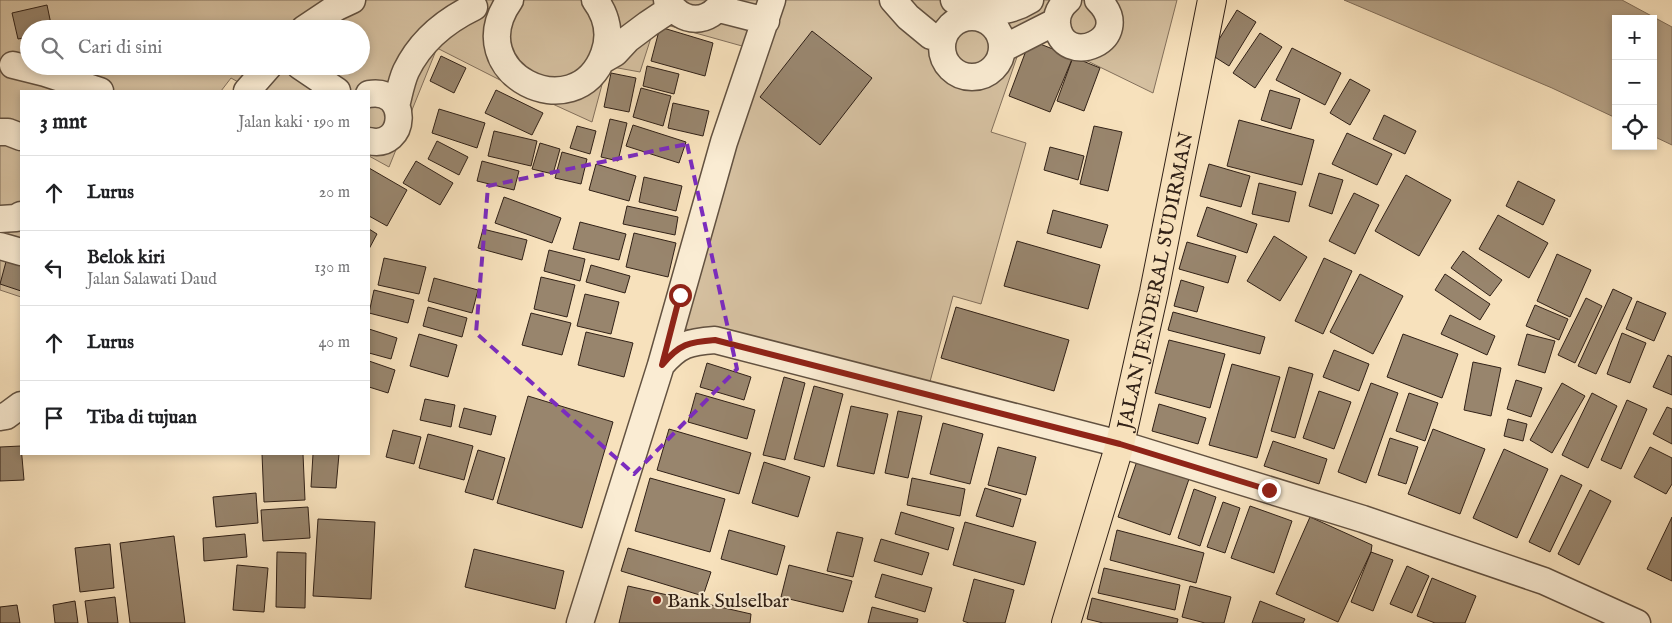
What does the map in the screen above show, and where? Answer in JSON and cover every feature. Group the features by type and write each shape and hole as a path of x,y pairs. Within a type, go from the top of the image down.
{"highway":[{"name":"JALAN JENDERAL SUDIRMAN","path":"1066,623 1120,444 1154,292 1212,0"}],"street":[{"path":"318,20 352,0"},
{"path":"510,0 504,9 499,23 497,38 500,53 506,66 516,77 528,85 556,91 570,88 582,82 593,73 602,61 615,53 618,37 595,0"},
{"path":"893,0 931,36 943,38"},
{"path":"954,0 964,6 981,11 998,11 1013,8 1030,0"},
{"path":"1062,11 1058,32 1065,41 1074,46 1085,48 1096,45 1104,38 1109,28 1109,17 1105,7 1098,0"},
{"path":"396,106 406,72 419,51 434,33 473,4 486,18 499,23"},
{"path":"580,623 662,365 724,142 769,10 721,4 710,16 699,19 680,15 670,4 618,37"},
{"path":"1002,48 1062,11"},
{"path":"968,16 979,17 990,22 997,29 1001,38 1000,58 994,68 987,74 967,77 949,67 943,58 941,48 943,38 948,28 957,20 968,16"},
{"path":"13,65 20,67"},
{"path":"51,75 97,90"},
{"path":"249,90 261,75"},
{"path":"313,75 336,90"},
{"path":"370,94 381,94 390,98 400,116 398,126 392,135 384,141 370,142"},
{"path":"0,132 8,132 20,137"},
{"path":"0,219 16,218 20,216"},
{"path":"0,246 20,252"},
{"path":"662,365 673,351 682,346 700,341 715,340 1120,444 1363,518 1544,581 1637,623"},
{"path":"0,417 6,416 20,406"}],"highlighted area":[{"path":"687,144 737,369 634,474 476,333 488,186"}],"shaded area":[{"path":"0,0 1177,0 1153,93 1026,31 991,132 1026,143 981,304 953,296 928,389 662,323 742,46 656,22 640,72 607,66 592,122 500,80 437,48 389,167 370,157 370,90 252,90 231,78 222,90 20,90 20,297 0,290"},
{"path":"1344,0 1622,0 1650,15 1612,15 1612,116 1552,88"},
{"path":"1657,19 1672,27 1672,145 1657,138"}],"building":[{"path":"47,5 50,20 20,20 20,39 18,39 12,13"},
{"path":"1237,10 1256,22 1229,66 1210,54"},
{"path":"660,27 713,43 705,76 651,61"},
{"path":"812,31 872,78 820,145 760,97"},
{"path":"1260,33 1282,47 1255,88 1233,73"},
{"path":"1030,40 1073,57 1050,112 1009,96"},
{"path":"1292,48 1341,73 1325,105 1276,80"},
{"path":"441,56 466,68 454,93 430,81"},
{"path":"1073,57 1100,68 1084,111 1057,101"},
{"path":"647,66 679,74 674,94 643,86"},
{"path":"611,73 636,78 629,112 604,107"},
{"path":"1350,79 1370,90 1350,125 1330,113"},
{"path":"641,88 671,96 663,126 633,117"},
{"path":"496,90 543,113 532,135 485,113"},
{"path":"1270,90 1300,99 1291,129 1261,120"},
{"path":"673,103 709,111 703,136 668,128"},
{"path":"439,109 485,123 477,148 432,133"},
{"path":"1384,115 1416,131 1405,154 1373,139"},
{"path":"610,119 627,123 618,161 601,157"},
{"path":"1239,120 1314,140 1302,185 1227,166"},
{"path":"633,125 686,142 679,163 626,146"},
{"path":"577,126 596,131 590,154 570,148"},
{"path":"1094,126 1122,132 1108,191 1080,184"},
{"path":"494,131 537,141 531,166 488,156"},
{"path":"1347,133 1392,154 1377,185 1332,164"},
{"path":"437,141 468,157 459,175 428,159"},
{"path":"540,143 560,149 553,174 532,169"},
{"path":"1050,147 1084,156 1078,180 1044,170"},
{"path":"562,152 587,159 581,184 555,178"},
{"path":"416,161 453,183 440,205 403,183"},
{"path":"482,161 519,171 514,190 477,181"},
{"path":"596,164 636,176 629,201 589,190"},
{"path":"1209,164 1250,176 1241,207 1200,196"},
{"path":"370,169 407,190 387,226 370,217"},
{"path":"1319,173 1343,180 1332,214 1309,206"},
{"path":"1406,175 1451,200 1419,256 1375,231"},
{"path":"644,177 682,186 676,211 639,202"},
{"path":"1518,181 1555,200 1543,225 1506,206"},
{"path":"1259,183 1296,192 1289,222 1252,214"},
{"path":"1354,193 1379,205 1355,254 1329,241"},
{"path":"504,197 561,218 552,243 495,223"},
{"path":"627,206 678,217 675,235 623,224"},
{"path":"1207,207 1257,224 1247,253 1197,236"},
{"path":"1053,210 1108,225 1101,248 1047,233"},
{"path":"1498,215 1548,243 1529,278 1479,249"},
{"path":"580,222 626,234 619,260 573,249"},
{"path":"483,229 527,240 522,260 478,248"},
{"path":"370,230 377,234 370,247"},
{"path":"634,233 676,243 668,277 626,267"},
{"path":"1274,236 1307,257 1280,301 1247,281"},
{"path":"1017,241 1100,265 1088,309 1004,286"},
{"path":"1187,242 1236,256 1228,283 1179,269"},
{"path":"549,250 585,259 580,281 544,271"},
{"path":"1463,251 1502,280 1490,296 1451,268"},
{"path":"1557,254 1591,270 1570,317 1537,301"},
{"path":"7,258 20,262 20,291 0,284"},
{"path":"384,258 426,267 419,294 378,285"},
{"path":"1324,258 1352,271 1323,334 1295,321"},
{"path":"591,265 630,276 625,293 586,282"},
{"path":"1360,274 1403,296 1373,354 1330,332"},
{"path":"1445,274 1490,304 1480,320 1435,290"},
{"path":"541,277 575,285 567,317 534,309"},
{"path":"434,278 478,290 472,313 428,301"},
{"path":"1181,280 1204,287 1197,312 1174,306"},
{"path":"1613,289 1632,298 1596,374 1578,366"},
{"path":"374,290 414,300 408,323 370,313"},
{"path":"585,294 619,302 611,334 577,326"},
{"path":"1586,298 1602,306 1575,363 1558,355"},
{"path":"1637,301 1666,313 1654,341 1626,329"},
{"path":"1535,305 1568,319 1559,340 1526,326"},
{"path":"428,307 467,318 462,337 423,326"},
{"path":"956,307 1069,340 1054,391 941,358"},
{"path":"1173,312 1265,337 1260,354 1168,330"},
{"path":"531,313 571,323 562,355 522,345"},
{"path":"1450,315 1495,336 1487,355 1441,334"},
{"path":"370,329 397,338 391,359 370,353"},
{"path":"586,332 633,343 624,377 578,365"},
{"path":"1622,333 1646,343 1630,383 1607,374"},
{"path":"419,334 457,345 448,377 410,366"},
{"path":"1403,334 1458,354 1442,398 1387,377"},
{"path":"1527,334 1555,341 1545,373 1518,365"},
{"path":"1169,340 1225,354 1210,408 1155,393"},
{"path":"1334,350 1369,364 1359,391 1323,377"},
{"path":"1668,355 1672,357 1672,395 1653,387"},
{"path":"370,361 395,370 388,393 370,387"},
{"path":"1473,362 1501,368 1491,416 1464,410"},
{"path":"707,363 751,377 744,400 700,387"},
{"path":"1232,364 1280,377 1257,458 1209,445"},
{"path":"1289,367 1313,374 1295,438 1271,431"},
{"path":"784,377 805,383 785,460 763,455"},
{"path":"1516,380 1542,388 1531,417 1507,409"},
{"path":"1371,383 1398,393 1366,483 1338,472"},
{"path":"1562,383 1585,396 1552,453 1530,440"},
{"path":"814,386 843,394 824,467 794,459"},
{"path":"1319,391 1351,402 1334,449 1303,438"},
{"path":"696,393 755,410 747,439 688,422"},
{"path":"1409,393 1438,403 1425,441 1396,431"},
{"path":"1592,393 1617,406 1588,468 1562,455"},
{"path":"528,396 613,422 582,528 497,503"},
{"path":"425,399 455,405 451,427 420,420"},
{"path":"1627,400 1647,409 1621,469 1601,460"},
{"path":"1159,404 1206,418 1198,444 1152,431"},
{"path":"851,406 888,414 874,474 837,466"},
{"path":"1667,407 1672,409 1672,444 1653,434"},
{"path":"464,408 496,416 491,435 459,427"},
{"path":"898,411 922,416 908,478 885,473"},
{"path":"1508,419 1527,424 1523,441 1504,436"},
{"path":"943,423 983,434 970,484 930,474"},
{"path":"669,429 751,453 739,494 657,470"},
{"path":"1433,429 1485,449 1460,514 1408,494"},
{"path":"393,430 421,437 414,464 386,457"},
{"path":"428,434 473,446 464,480 419,468"},
{"path":"1390,438 1418,447 1406,484 1378,475"},
{"path":"1273,441 1327,459 1319,484 1264,466"},
{"path":"20,446 24,480 0,481 0,447"},
{"path":"998,447 1036,457 1026,495 988,485"},
{"path":"1650,447 1672,458 1672,484 1666,494 1634,477"},
{"path":"1504,449 1548,469 1517,538 1473,518"},
{"path":"478,450 505,458 493,500 465,492"},
{"path":"262,455 303,455 305,500 264,502"},
{"path":"313,455 339,455 336,488 311,487"},
{"path":"1137,461 1189,479 1170,535 1118,517"},
{"path":"764,462 810,477 798,517 752,503"},
{"path":"1561,475 1582,485 1550,552 1529,542"},
{"path":"650,478 725,499 710,552 635,531"},
{"path":"912,478 965,489 960,516 907,505"},
{"path":"985,488 1021,499 1013,527 976,516"},
{"path":"1194,489 1216,497 1200,546 1178,538"},
{"path":"1590,490 1611,501 1579,565 1558,554"},
{"path":"256,493 258,523 216,527 213,497"},
{"path":"1223,502 1240,508 1225,553 1207,547"},
{"path":"1250,506 1292,521 1274,573 1231,558"},
{"path":"308,507 310,538 263,541 261,510"},
{"path":"901,512 954,528 948,550 895,534"},
{"path":"1310,517 1372,545 1371,552 1338,622 1276,594"},
{"path":"1672,517 1672,581 1647,569"},
{"path":"318,519 375,522 371,599 313,596"},
{"path":"965,522 1036,542 1024,585 953,565"},
{"path":"729,530 785,546 777,575 721,559"},
{"path":"1117,530 1204,553 1196,583 1110,560"},
{"path":"837,532 863,538 853,577 827,571"},
{"path":"245,534 247,557 204,561 203,538"},
{"path":"174,536 185,623 130,623 120,543"},
{"path":"881,539 929,553 922,575 874,561"},
{"path":"110,544 114,588 80,592 75,548"},
{"path":"628,548 711,572 703,596 621,571"},
{"path":"474,549 564,571 555,609 465,587"},
{"path":"277,552 306,553 305,608 276,607"},
{"path":"1371,552 1393,560 1373,611 1351,602"},
{"path":"237,565 268,568 264,612 233,610"},
{"path":"789,565 852,581 843,612 781,597"},
{"path":"1407,566 1429,576 1412,613 1390,604"},
{"path":"1104,568 1180,585 1175,610 1098,593"},
{"path":"882,574 932,588 925,612 875,597"},
{"path":"1432,578 1476,596 1465,623 1435,623 1417,616"},
{"path":"974,579 1014,590 1005,623 969,623 963,621"},
{"name":"Bank Sulselbar","path":"628,586 751,614 750,623 619,623"},
{"path":"1190,586 1231,597 1224,623 1205,623 1182,617"},
{"path":"115,597 118,623 88,623 85,601"},
{"path":"1092,598 1178,619 1177,623 1103,623 1087,619"},
{"path":"75,601 78,623 55,623 53,605"},
{"path":"1260,601 1305,619 1303,623 1252,623"},
{"path":"17,605 20,623 0,623 0,607"},
{"path":"872,607 918,619 917,623 868,623"}],"place":[{"name":"Bank Sulselbar","path":"657,600"}],"route":[{"path":"680,295 662,365 673,351 682,346 700,341 715,340 1120,444 1269,490"}]}
